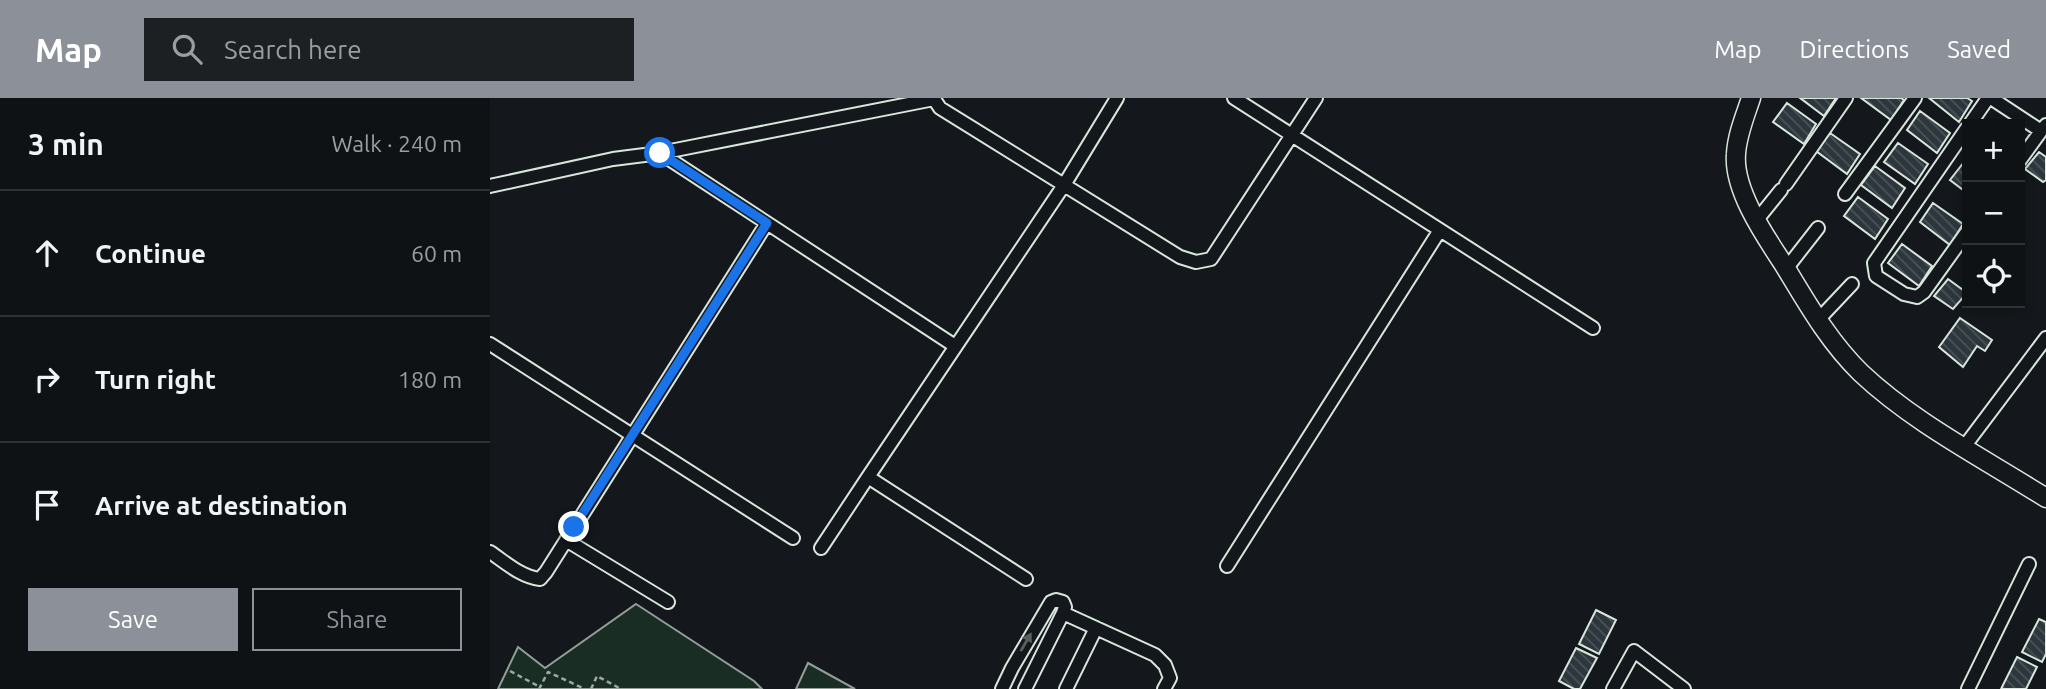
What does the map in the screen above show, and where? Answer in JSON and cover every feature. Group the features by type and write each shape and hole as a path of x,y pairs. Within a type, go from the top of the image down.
{"street":[{"path":"821,548 1064,185 1117,98"},
{"path":"1234,98 1593,328"},
{"path":"490,186 613,159 660,153 935,99 940,108 1180,257 1196,262 1211,259 1316,98"},
{"path":"1751,98 1742,124 1736,156 1741,186 1756,221 1825,332 1860,372 1894,400 2046,498"},
{"path":"1756,221 1846,98"},
{"path":"1845,194 1915,98"},
{"path":"1973,119 1989,98 2044,128 2025,153"},
{"path":"1962,135 1874,263 1876,276 1903,294 1917,297 1924,292 1962,239"},
{"path":"660,153 955,346"},
{"path":"490,552 525,575 540,579 547,572 767,223"},
{"path":"1786,269 1818,228"},
{"path":"1227,566 1440,229"},
{"path":"1818,320 1852,284"},
{"path":"1964,447 2046,338"},
{"path":"490,344 793,538"},
{"path":"868,477 1026,579"},
{"path":"566,540 668,602"},
{"path":"1968,689 2029,564"},
{"path":"1002,689 1051,602 1063,602 1063,612 1025,689"},
{"path":"1063,612 1155,655 1165,665 1170,678 1164,689"},
{"path":"1066,689 1096,628"},
{"path":"1614,689 1634,651 1685,689"}],"path":[{"path":"510,671 539,688 548,672 585,689"},
{"path":"591,689 597,676 621,689"}],"green space":[{"path":"636,604 754,681 762,689 498,689 518,647 545,668"},
{"path":"808,663 855,689 796,689"}],"building":[{"path":"1800,98 1836,98 1824,116"},
{"path":"1861,98 1901,98 1904,100 1891,120"},
{"path":"1929,98 1967,98 1972,101 1959,122"},
{"path":"1787,103 1816,124 1804,144 1773,122"},
{"path":"1920,111 1950,133 1937,153 1907,130"},
{"path":"1830,133 1860,154 1847,174 1816,151"},
{"path":"1898,143 1928,164 1915,184 1884,162"},
{"path":"2039,152 2046,157 2046,180 2043,182 2025,169"},
{"path":"1962,165 1962,189 1950,180"},
{"path":"1875,166 1905,188 1892,208 1861,185"},
{"path":"1858,197 1888,219 1875,239 1844,216"},
{"path":"1933,203 1962,226 1950,245 1920,222"},
{"path":"1902,244 1932,266 1919,286 1888,263"},
{"path":"1948,279 1962,289 1962,299 1953,309 1934,296"},
{"path":"1960,318 1992,340 1985,351 1977,346 1963,367 1939,347"},
{"path":"1596,610 1616,620 1599,654 1579,644"},
{"path":"2039,619 2046,622 2046,654 2042,662 2022,652"},
{"path":"1576,648 1597,658 1580,689 1574,689 1559,681"},
{"path":"2017,657 2037,667 2026,689 2001,689"}],"route":[{"path":"574,527 767,223 660,153"}]}
